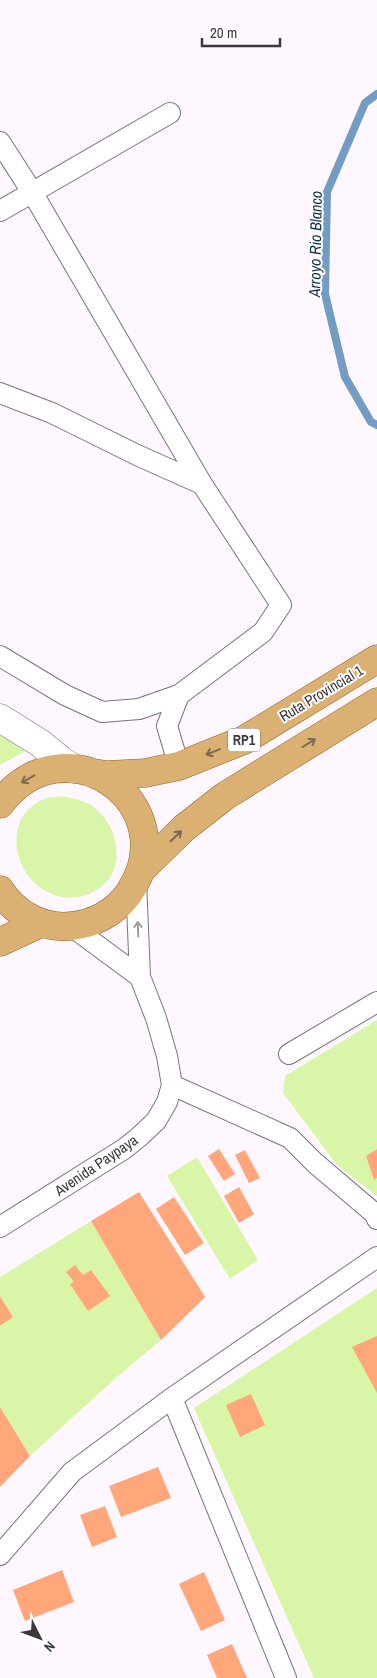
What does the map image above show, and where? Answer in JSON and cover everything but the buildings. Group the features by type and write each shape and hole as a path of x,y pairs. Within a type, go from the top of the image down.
{"main road":[{"name":"Ruta Provincial 1","path":"0,804 8,793 22,782 38,773 56,769 107,775 145,772 179,766 244,740 377,659"},
{"name":"RP1","path":"0,890 6,899 22,913 41,923 71,926 91,922 109,913 125,899 139,876 184,828 225,796 377,702"},
{"name":"RP1","path":"84,771 112,783 126,796 137,813 143,831 144,850 139,876"},
{"path":"0,942 41,923"}],"street":[{"path":"0,211 170,113"},
{"path":"0,142 32,192 202,484 281,605 263,632 179,695 139,709 102,712 65,695 0,656"},
{"path":"0,393 52,413 137,455 202,484"},
{"path":"179,695 167,726 179,766"},
{"path":"0,718 40,743 62,761 84,771"},
{"path":"139,876 140,977 156,1018 167,1056 172,1086 290,1138 315,1163 374,1213 377,1219"},
{"path":"71,926 140,977"},
{"path":"288,1054 377,1002"},
{"name":"Avenida Paypaya","path":"0,1227 124,1149 139,1137 156,1121 167,1102 172,1086"},
{"path":"0,1555 72,1472 172,1398 377,1257"},
{"path":"172,1398 286,1678"}],"green space":[{"path":"0,728 31,748 0,765"},
{"path":"62,796 74,798 91,805 100,813 113,833 116,845 117,857 109,878 101,887 84,896 67,898 50,893 36,884 25,871 18,855 17,837 23,816 39,801"},
{"path":"377,1020 377,1149 366,1156 374,1180 377,1178 377,1196 337,1165 283,1093 285,1076"},
{"path":"197,1157 258,1260 230,1279 167,1176"},
{"path":"91,1221 161,1340 30,1456 0,1407 0,1326 13,1317 0,1296 0,1277"},
{"path":"377,1288 377,1678 314,1678 194,1408"}],"waterway":[{"name":"Arroyo Rio Blanco","path":"377,94 365,103 327,192 325,294 345,377 371,422 377,425"}]}
